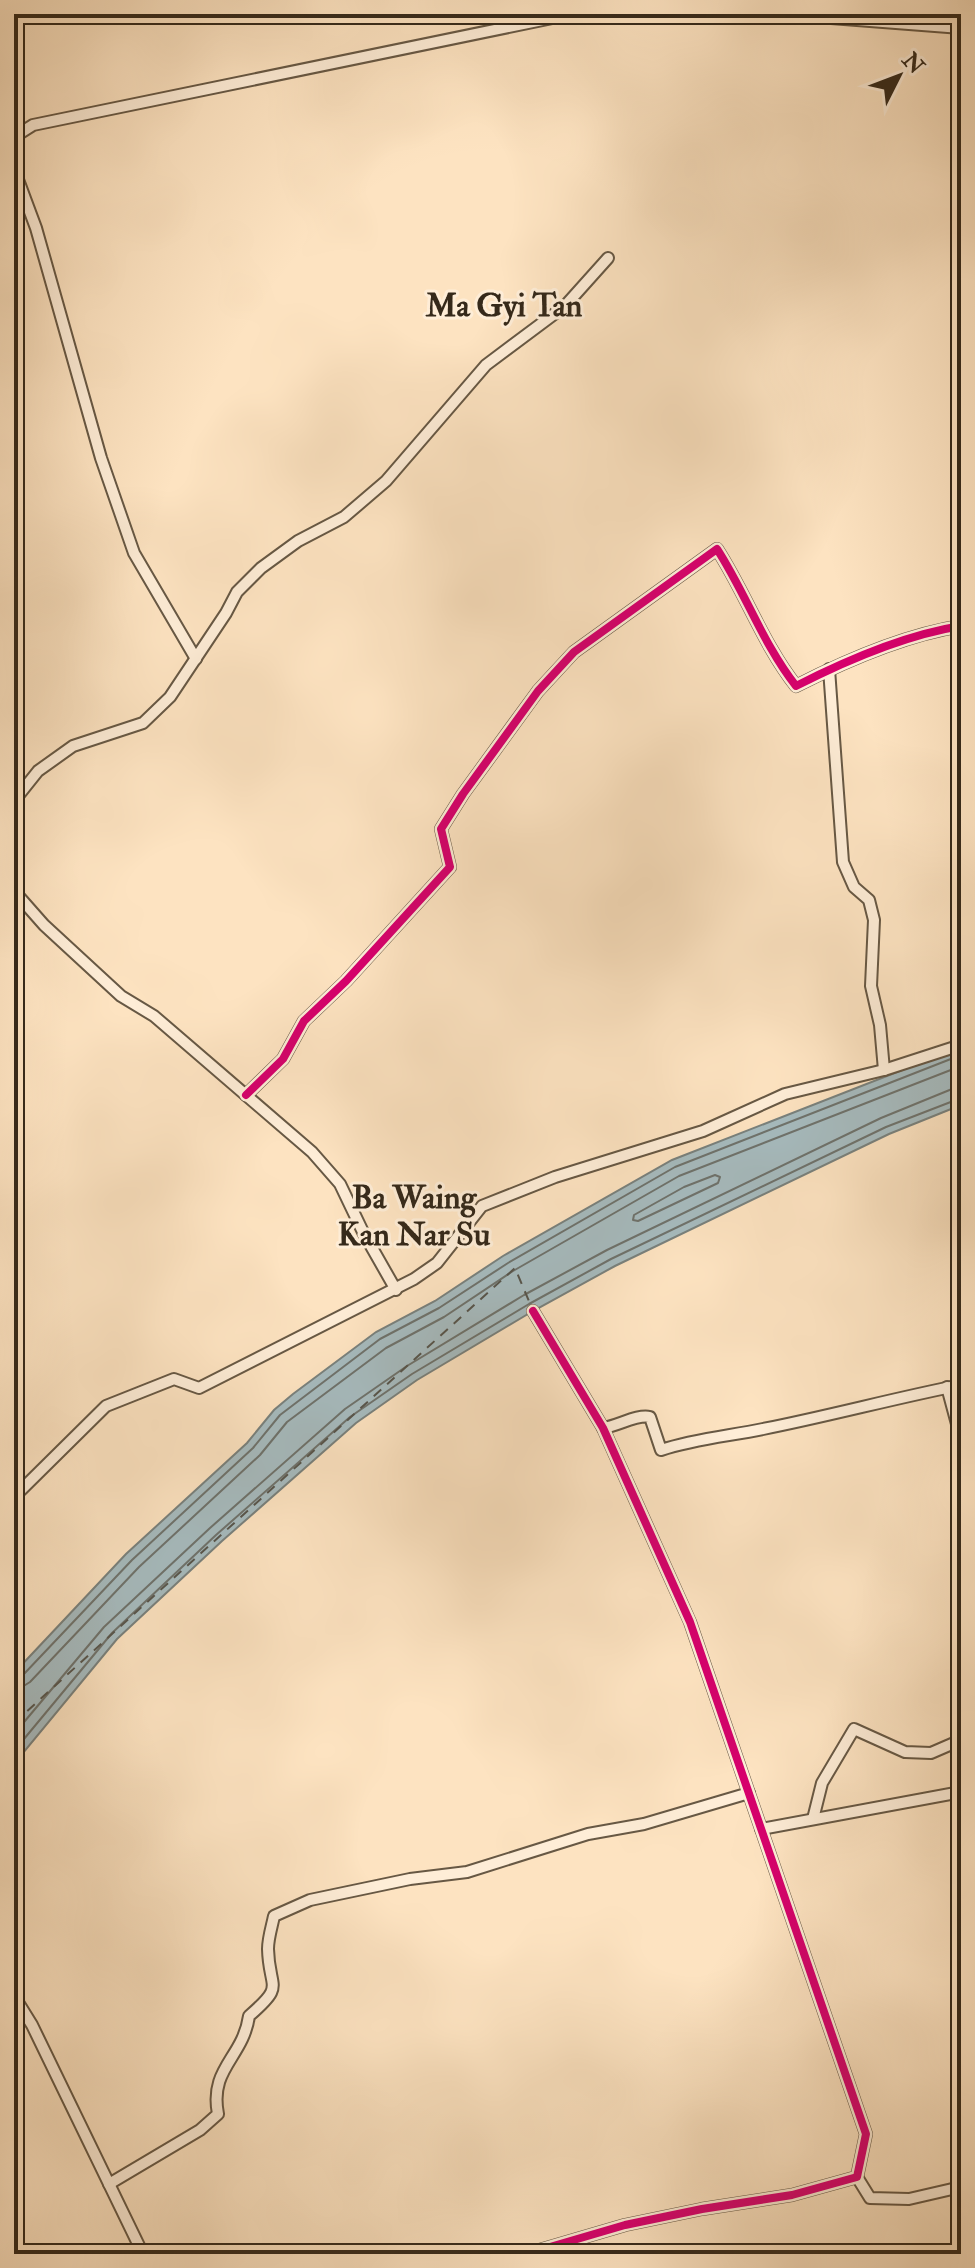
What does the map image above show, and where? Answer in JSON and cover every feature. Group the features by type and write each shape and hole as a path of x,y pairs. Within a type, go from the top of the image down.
{"street":[{"path":"14,137 33,125 572,14"},
{"path":"779,14 961,28"},
{"path":"14,169 36,228 101,458 134,553 196,659"},
{"path":"14,801 38,771 73,746 143,723 170,697 245,584 298,541 344,517 386,481 486,365 565,306 608,258"},
{"path":"246,1095 283,1059 304,1021 346,981 450,867 441,829 538,691 574,652 717,549 739,583 774,658 796,686 829,669 893,644 938,629 961,626"},
{"path":"829,669 843,862 854,887 869,900 874,920 871,986 880,1025 884,1070"},
{"path":"14,891 44,925 121,996 154,1016 312,1152 340,1184 396,1290"},
{"path":"14,1497 106,1406 174,1379 199,1388 396,1290 437,1263 482,1206 555,1177 703,1131 785,1094 884,1070 961,1045"},
{"path":"533,1311 603,1428 690,1622 866,2134 857,2177 870,2198 909,2199 961,2187"},
{"path":"603,1428 622,1425 641,1415 650,1417 661,1450 685,1442 763,1429 890,1398 961,1385"},
{"path":"947,1387 961,1439"},
{"path":"813,1819 822,1783 854,1729 905,1752 931,1753 961,1740"},
{"path":"761,1829 961,1792"},
{"path":"109,2184 200,2130 218,2114 215,2097 222,2071 246,2034 249,2016 272,1996 275,1983 268,1947 274,1916 310,1900 410,1879 467,1872 588,1834 644,1824 749,1793"},
{"path":"14,1996 32,2025 143,2254"},
{"path":"526,2254 625,2225 792,2195 857,2177"}],"water":[{"path":"961,1047 961,1105 889,1134 615,1266 417,1380 356,1423 117,1639 14,1764 15,1672 126,1554 247,1443 274,1410 293,1394 376,1332 435,1301 503,1256 672,1160"}],"ferry route":[{"path":"14,1723 515,1268 531,1306"}],"cycle path":[{"path":"246,1095 283,1059 304,1021 346,981 450,867 441,829 538,691 574,652 717,549 774,653 796,686 876,650 961,626"},
{"path":"526,2254 625,2225 792,2195 857,2177 866,2134 690,1622 603,1428 533,1311"}],"district":[{"name":"Ma Gyi Tan","path":"504,306"},
{"name":"Ba Waing Kan Nar Su","path":"414,1216"}]}
